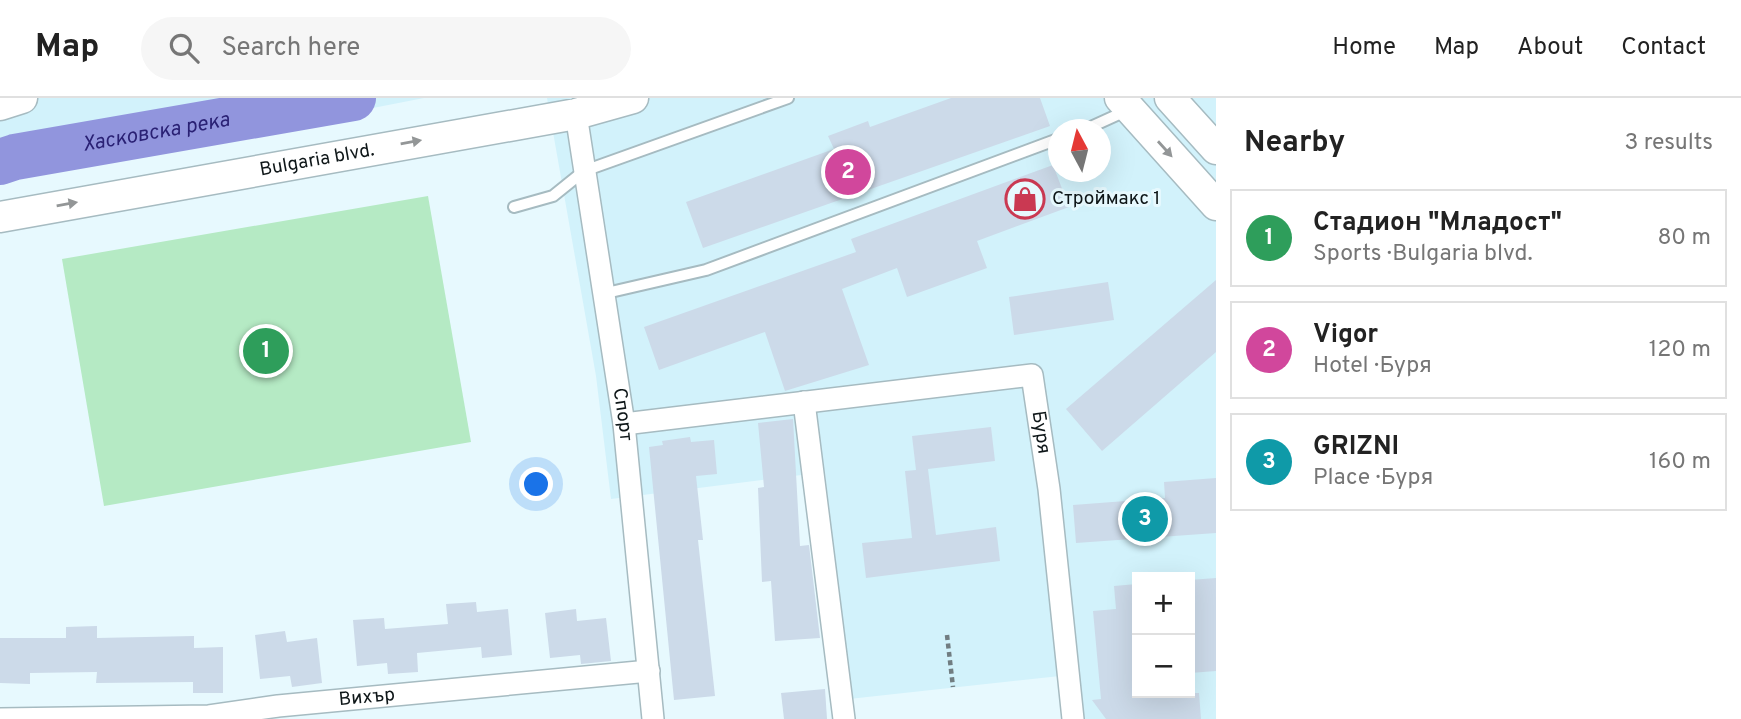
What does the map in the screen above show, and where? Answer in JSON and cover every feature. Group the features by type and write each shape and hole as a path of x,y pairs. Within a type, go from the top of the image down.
{"street":[{"path":"0,105 22,98"},
{"name":"Bulgaria blvd.","path":"0,217 576,114 633,98"},
{"path":"1170,98 1216,149"},
{"path":"1125,104 1216,205"},
{"name":"Спорт","path":"576,114 624,424 653,719"},
{"name":"Буря","path":"624,424 1032,375 1050,502 1073,719"},
{"path":"804,402 844,719"},
{"name":"Вихър","path":"0,719 209,716 278,706 649,671"}],"lane":[{"path":"514,207 554,196 584,171 788,98"},
{"path":"1101,119 1125,104"},
{"path":"602,294 706,270 1048,143"}],"path":[{"path":"947,635 953,687"}],"shaded area":[{"path":"0,98 424,98 0,181"},
{"path":"547,98 1216,98 1216,719 1074,719 1060,676 849,699 825,472 611,499 596,376"}],"green space":[{"path":"428,196 471,442 104,506 62,259"}],"building":[{"path":"951,98 1040,98 1048,120 1048,127 703,248 686,202 834,149 828,136 868,121 870,127"},
{"path":"1048,167 1048,182 1059,182 1069,207 977,241 987,268 907,297 897,268 842,289 869,365 785,391 765,332 659,370 644,327 856,252 851,239"},
{"path":"1216,280 1216,352 1102,451 1066,409"},
{"path":"1108,282 1114,320 1014,335 1009,297"},
{"path":"793,419 800,546 809,545 820,638 775,641 771,581 762,582 758,488 764,487 758,423"},
{"path":"991,427 995,461 928,469 936,535 996,527 1000,561 866,578 862,543 912,538 905,471 916,470 912,436"},
{"path":"690,437 691,442 714,440 717,474 696,476 703,540 698,540 715,696 674,700 649,447 663,445 662,441"},
{"path":"1216,478 1216,533 1076,543 1073,505 1165,498 1164,482"},
{"path":"1216,578 1216,671 1195,673 1195,580"},
{"path":"1132,584 1132,698 1195,698 1195,693 1199,693 1201,719 1106,719 1092,700 1101,699 1093,611 1116,609 1114,586"},
{"path":"476,602 477,612 508,609 512,655 482,658 481,647 417,653 418,672 388,674 387,663 357,666 353,620 384,618 385,629 448,624 446,604"},
{"path":"576,609 577,621 606,618 611,661 581,664 580,655 550,658 545,613"},
{"path":"97,626 97,638 194,636 194,648 223,647 223,693 193,693 193,682 96,683 97,672 30,673 30,684 0,683 0,638 66,638 66,627"},
{"path":"285,631 287,642 317,638 322,683 292,687 290,676 260,679 255,635"},
{"path":"825,689 827,719 784,719 781,693"}],"waterway":[{"name":"Хасковска река","path":"0,162 15,157 353,98"}],"place":[{"name":"Vigor","path":"848,172"},
{"name":"Строймакс 1","path":"1025,199"},
{"name":"Стадион \"Младост\"","path":"266,351"},
{"name":"GRIZNI","path":"1145,519"}]}
